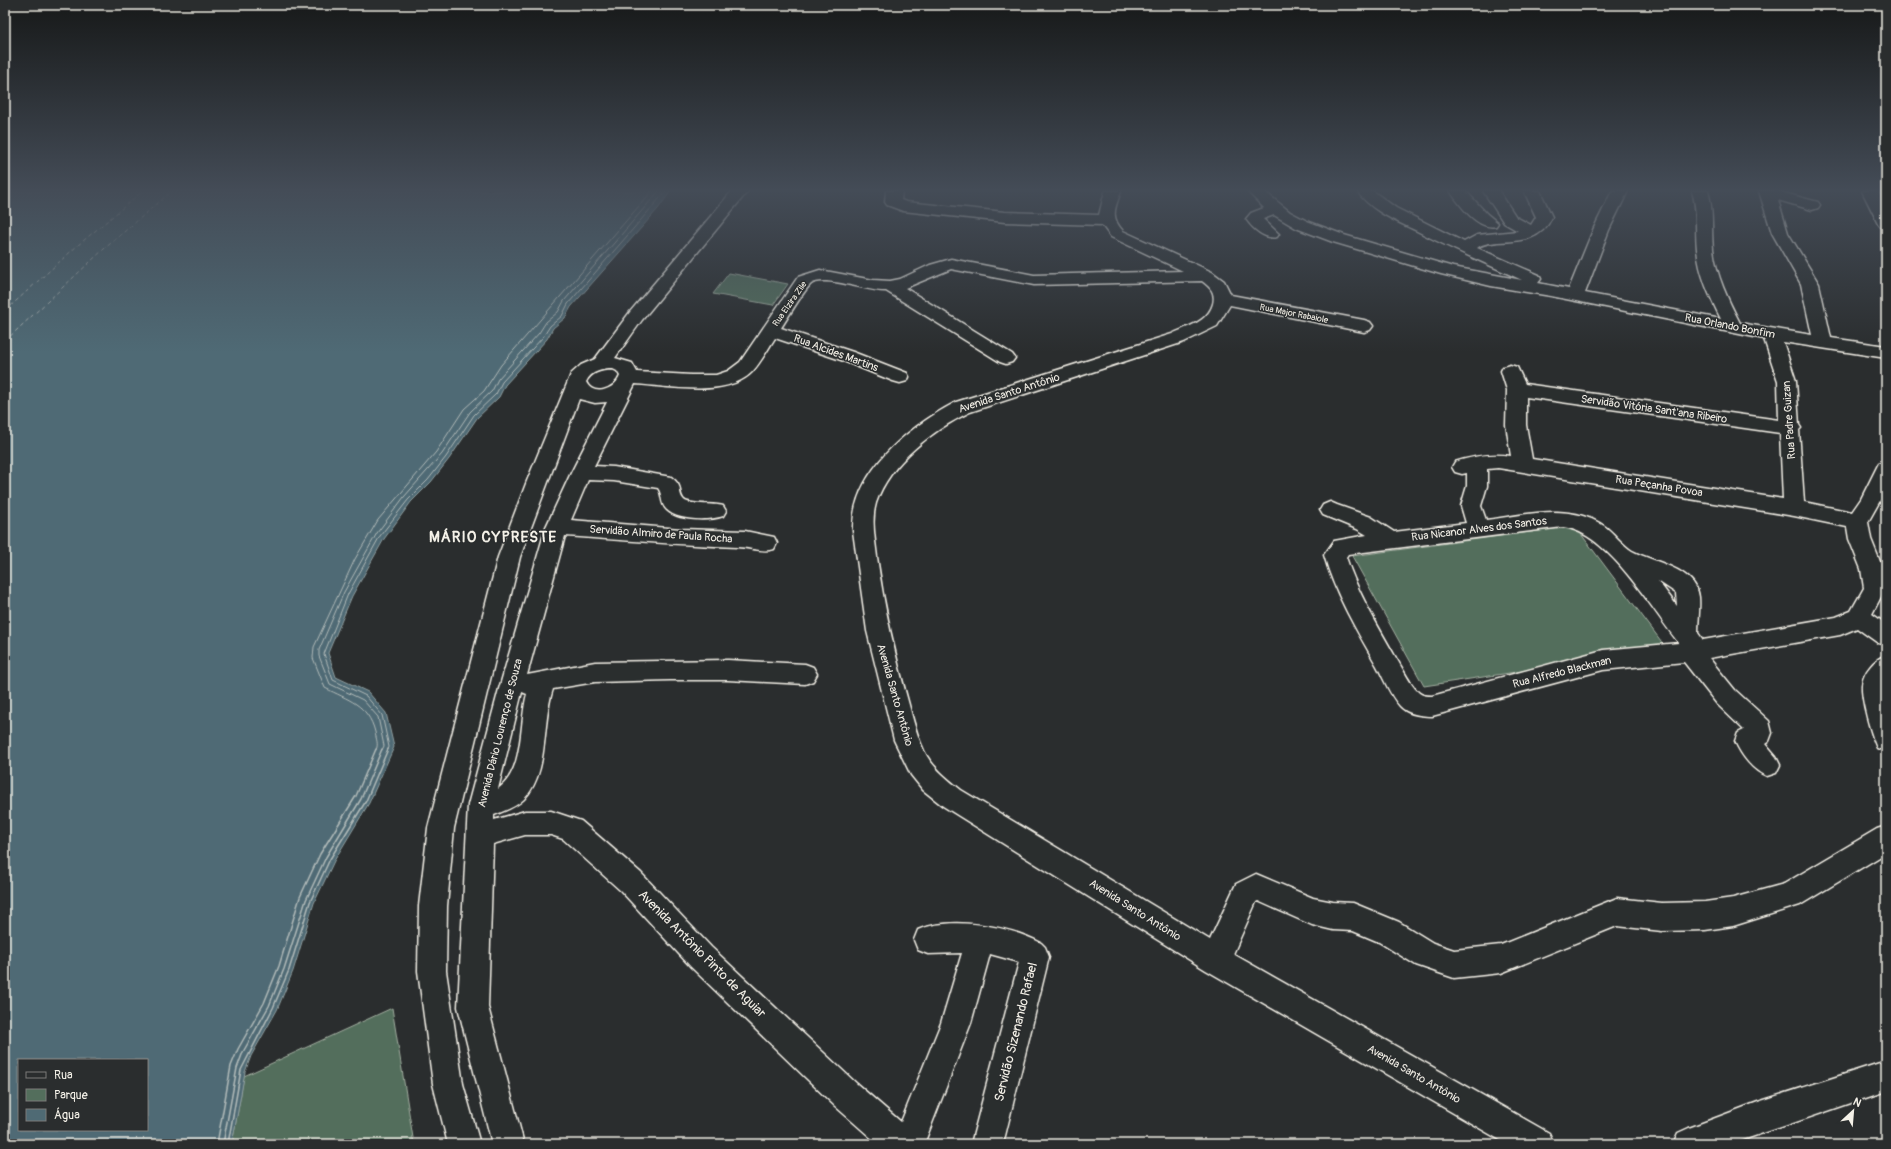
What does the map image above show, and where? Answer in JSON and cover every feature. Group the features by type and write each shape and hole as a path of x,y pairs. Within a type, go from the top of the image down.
{"street":[{"path":"601,364 636,316 695,245"},
{"path":"1140,245 1206,276 1220,286 1224,299"},
{"name":"Rua Orlando Bonfim","path":"1359,245 1434,267 1479,278 1772,335 1886,352"},
{"name":"Rua Orlando Bonfim","path":"1457,245 1567,294"},
{"path":"1465,249 1471,245"},
{"path":"1567,294 1593,245"},
{"path":"1705,245 1708,266 1716,294 1734,328"},
{"path":"1787,245 1810,284 1822,343"},
{"name":"Rua Elzira Zile","path":"627,383 713,381 728,378 739,373 747,366 804,281 812,277 828,276 890,286 917,279 942,265 951,264 1034,280 1134,276 1206,276"},
{"path":"890,286 1006,358"},
{"name":"Rua Major Rabaiole","path":"1224,299 1364,326"},
{"name":"Avenida Santo Antônio","path":"1224,299 1219,312 1211,322 1178,338 963,407 949,413 915,440 880,474 865,505 864,520 872,605 883,659 906,740 917,762 931,781 952,798 1216,960 1538,1144"},
{"name":"Rua Alcides Martins","path":"771,331 847,356 900,376"},
{"name":"Rua Padre Guizan","path":"1772,335 1787,381 1791,428 1794,508"},
{"path":"464,1144 448,1084 432,971 433,906 441,828 479,684 509,557 537,481 579,376 584,371 601,364 612,363 622,366 628,371 627,383 611,395 595,397 582,392 577,383"},
{"path":"1510,370 1515,378 1517,390 1516,427 1523,464"},
{"name":"Avenida Dário Lourenço de Souza","path":"508,1144 473,1007 481,805 511,686 557,527 581,472 627,383"},
{"name":"Servidão Vitória Sant'ana Ribeiro","path":"1517,390 1791,428"},
{"name":"Rua Peçanha Povoa","path":"1479,530 1471,506 1477,486 1470,465 1498,461 1794,508 1857,521"},
{"path":"1886,468 1876,489 1857,521 1860,539 1872,569 1874,588 1859,617 1886,636"},
{"path":"581,472 614,474 664,482 670,487 674,503 681,509 690,512 716,511"},
{"path":"1330,510 1364,523 1392,540"},
{"name":"Rua Nicanor Alves dos Santos","path":"1392,540 1560,519 1581,523 1599,534 1623,556 1691,646 1726,698 1760,729 1758,736 1748,739 1747,741 1767,765"},
{"name":"Servidão Almiro de Paula Rocha","path":"557,527 681,537 745,539 766,543"},
{"name":"Rua Alfredo Blackman","path":"1392,540 1342,547 1335,555 1335,560 1356,604 1404,693 1417,704 1432,706 1603,660 1691,646 1840,626 1859,617"},
{"path":"1886,665 1875,680 1874,686 1883,734 1886,740"},
{"path":"479,684 511,686 595,672 728,670 805,674"},
{"path":"481,805 492,804 503,799 516,790 522,779 526,771 538,698 544,681"},
{"name":"Avenida Antônio Pinto de Aguiar","path":"479,836 526,823 551,823 572,830 631,882 701,957 846,1095 902,1144"},
{"path":"1216,960 1246,893 1256,887 1312,910 1333,916 1353,917 1389,932 1426,955 1454,964 1501,959 1617,912 1662,917 1705,916 1733,912 1790,896 1886,838"},
{"path":"908,1144 956,1023 980,938"},
{"name":"Servidão Sizenando Rafael","path":"928,940 980,938 999,940 1029,952 1035,957 1035,962 987,1144"},
{"path":"1689,1144 1758,1118 1886,1076"}],"green space":[{"path":"729,273 788,284 773,305 713,294"},
{"path":"1575,526 1667,649 1424,686 1352,556"},
{"path":"392,1008 414,1144 232,1144 244,1076"}],"water":[{"path":"5,245 626,245 571,307 565,318 553,328 547,339 505,385 499,397 477,418 431,482 411,502 384,539 352,596 328,653 336,677 368,692 386,713 394,747 369,803 334,861 314,903 293,971 277,1010 251,1056 245,1072 232,1144 5,1144"}],"ferry route":[{"path":"5,311 79,245"},
{"path":"5,341 109,245"}],"district":[{"name":"MÁRIO CYPRESTE","path":"493,537"}]}
